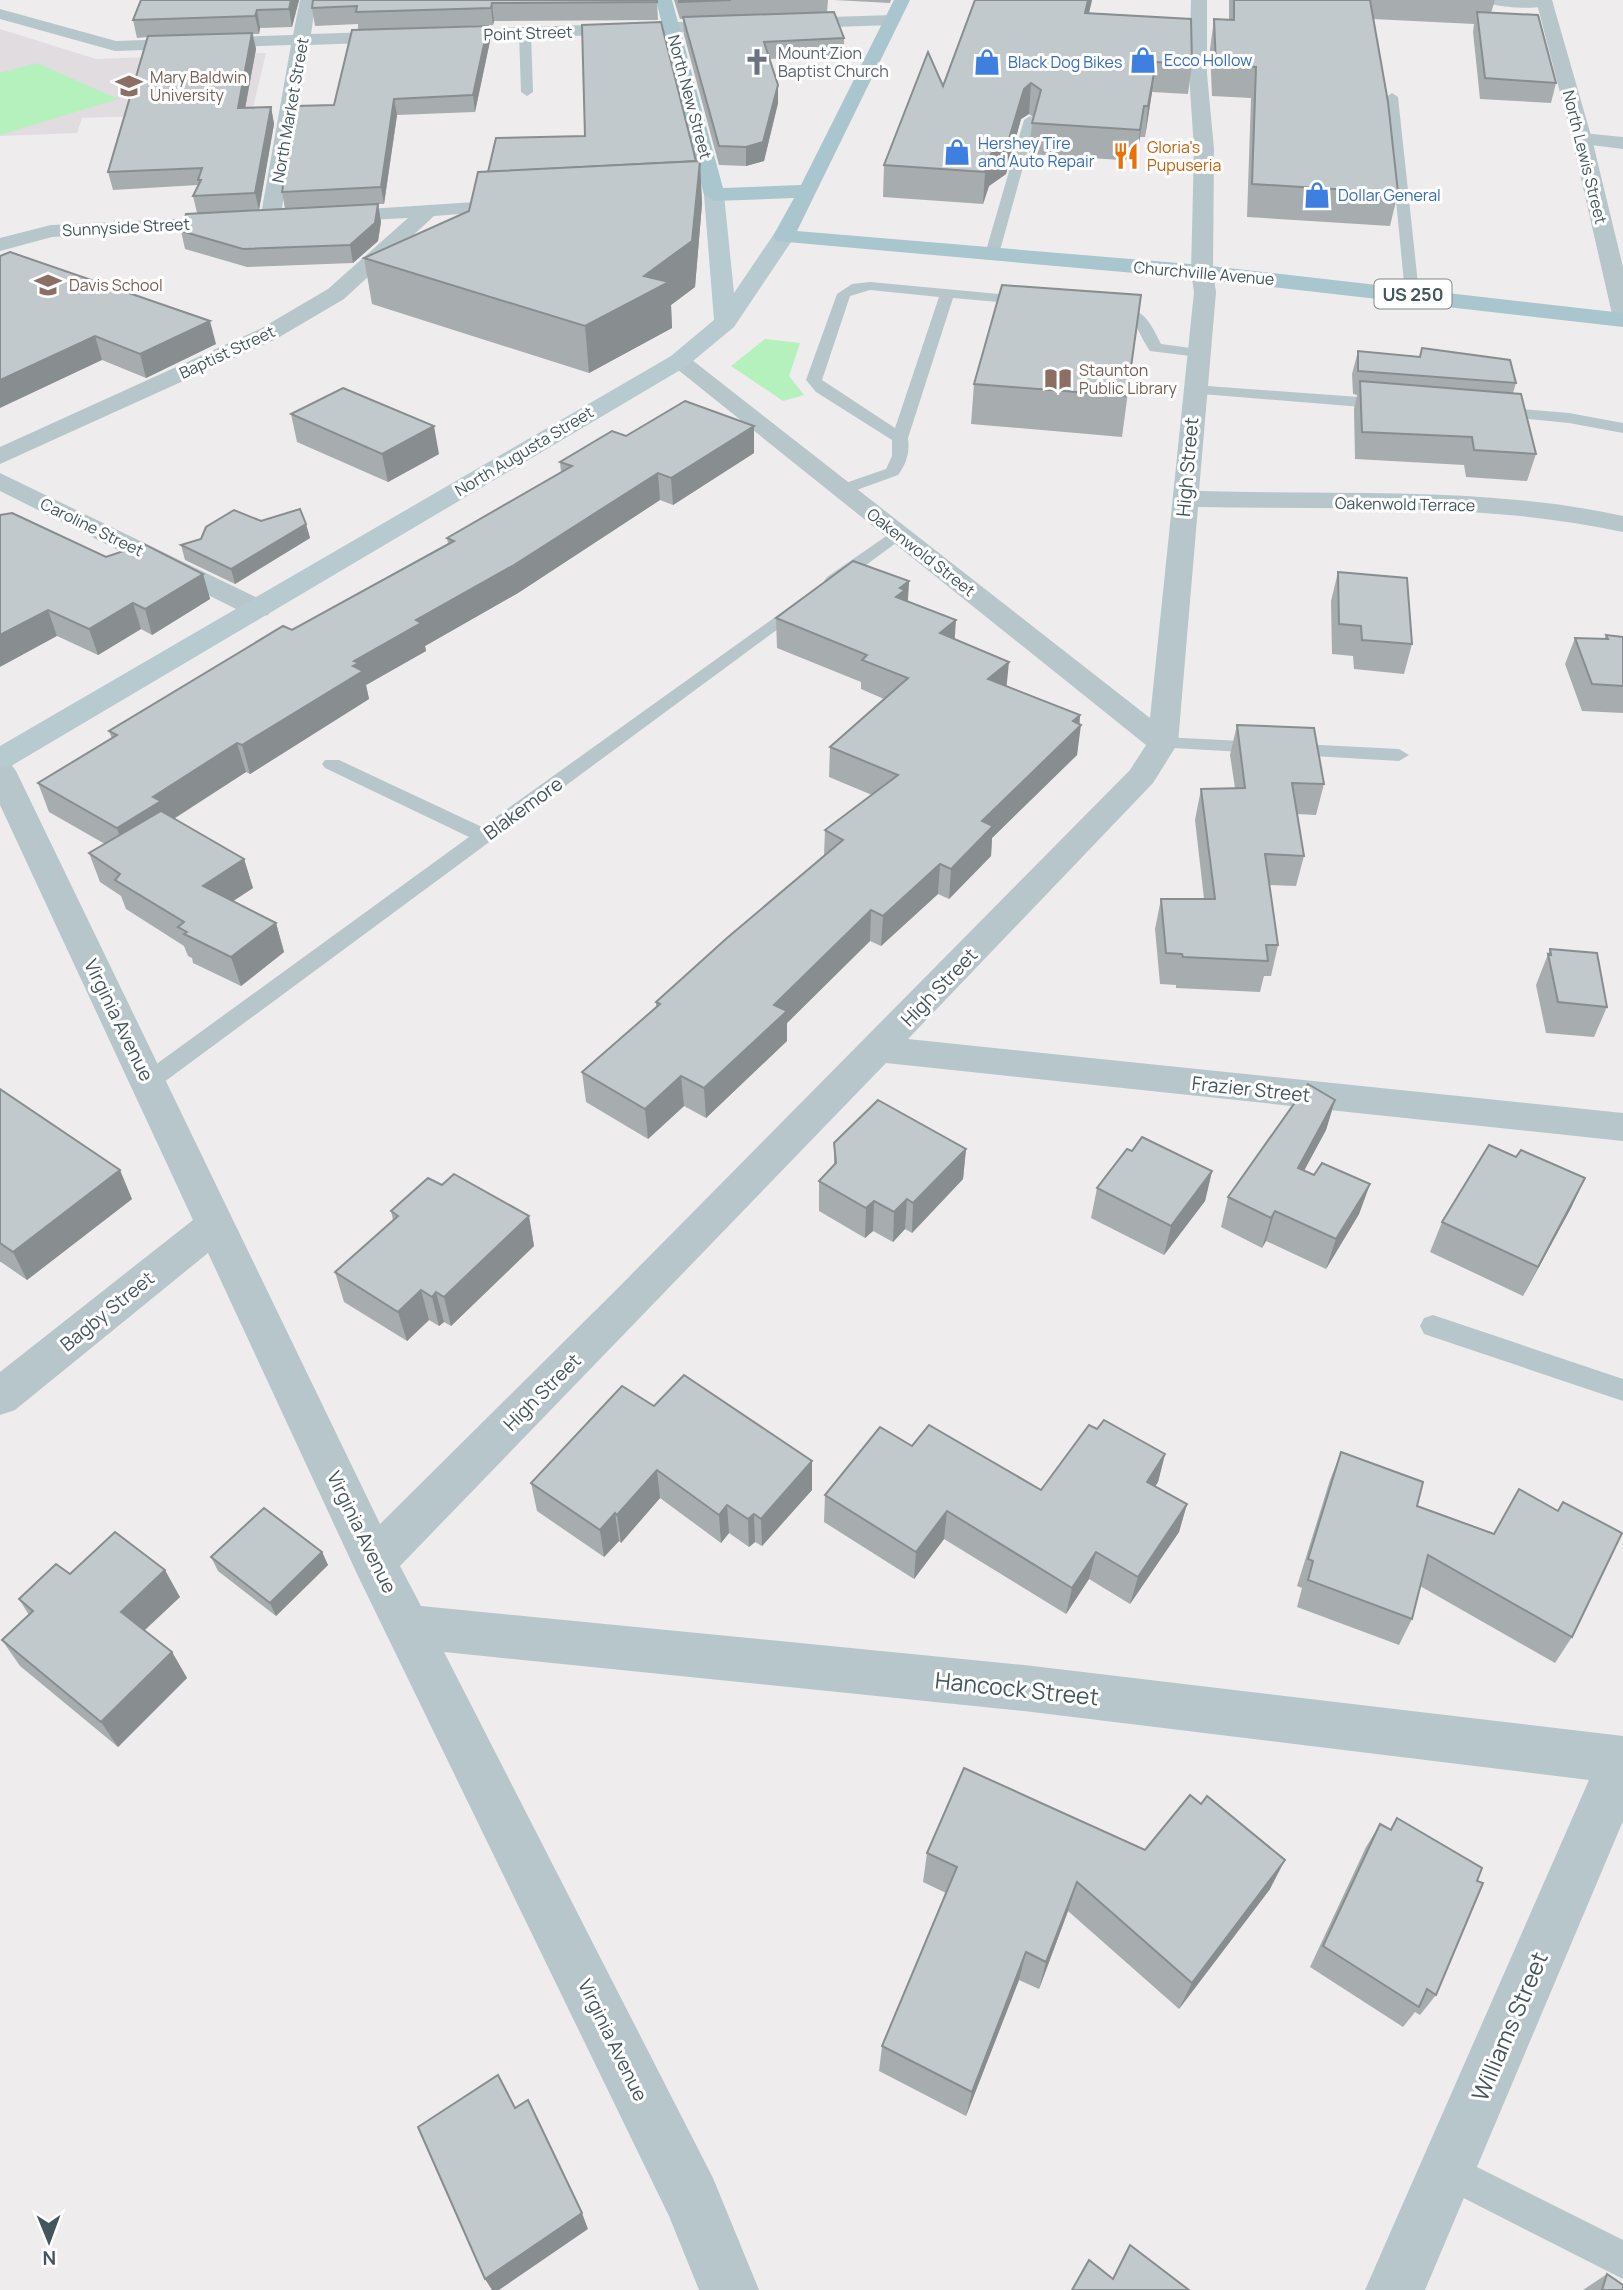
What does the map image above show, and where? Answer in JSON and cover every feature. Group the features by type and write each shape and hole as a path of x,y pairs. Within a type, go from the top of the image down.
{"main road":[{"name":"North New Street","path":"664,0 683,79 695,105 715,195 726,322"},
{"name":"North Augusta Street","path":"0,759 679,361 726,322 784,236 902,0"},
{"path":"715,195 807,191"},
{"name":"Churchville Avenue","path":"784,236 1412,293 1623,320"}],"street":[{"name":"North Market Street","path":"270,220 308,0"},
{"name":"High Street","path":"374,1561 879,1049 1133,786 1163,743 1205,292 1202,272 1204,149 1198,74 1199,0"},
{"path":"1489,0 1544,2"},
{"name":"North Lewis Street","path":"1544,2 1582,139 1623,314"},
{"name":"Point Street","path":"0,14 114,46 892,20"},
{"path":"1582,139 1623,142"},
{"path":"687,196 715,195"},
{"name":"Sunnyside Street","path":"0,246 51,231 537,204"},
{"name":"Baptist Street","path":"0,456 268,334 336,294 429,210"},
{"name":"Oakenwold Street","path":"679,361 1163,743"},
{"name":"Caroline Street","path":"0,481 258,609"},
{"name":"Oakenwold Terrace","path":"1185,499 1502,506 1568,512 1623,524"},
{"name":"Virginia Avenue","path":"0,771 374,1561 410,1627 692,2199 729,2290"},
{"name":"Frazier Street","path":"879,1049 1623,1127"},
{"name":"Bagby Street","path":"0,1397 214,1225"},
{"name":"Hancock Street","path":"410,1627 1024,1688 1623,1760"},
{"name":"Williams Street","path":"1395,2290 1623,1760"}],"lane":[{"path":"525,33 527,92"},
{"path":"1392,97 1412,293"},
{"path":"992,254 1030,120"},
{"path":"900,438 821,389 814,380 844,294 857,287 870,286 1042,302"},
{"path":"843,490 892,472 898,465 900,438 947,293"},
{"path":"1097,307 1124,309 1135,314 1149,332 1150,344 1159,350 1198,354"},
{"path":"1194,390 1402,406"},
{"path":"1472,411 1569,418 1623,428"},
{"name":"Blakemore","path":"148,1082 898,533"},
{"path":"1163,743 1399,755"},
{"path":"332,764 484,836"},
{"path":"1433,1325 1623,1390"},
{"path":"1447,2170 1623,2260"}],"shaded area":[{"name":"Mary Baldwin University","path":"0,29 96,59 266,53 252,112 82,118 77,133 0,136"}],"green space":[{"path":"37,63 118,99 0,135 0,73"},
{"path":"765,339 800,343 789,376 804,395 783,401 731,366"}],"building":[{"path":"141,0 291,0 289,9 257,10 255,16 133,20"},
{"path":"313,0 657,2 492,3 491,8 356,12 357,6 312,8"},
{"path":"679,0 731,0 679,2"},
{"path":"975,0 1088,0 1085,13 1191,19 1192,64 1156,62 1148,106 1144,106 1140,130 1032,123 1041,90 1031,83 1024,89 1008,142 991,154 985,172 884,165 928,52 943,86"},
{"path":"1234,0 1370,0 1388,102 1398,193 1252,184 1256,67 1216,65 1214,19 1234,20"},
{"path":"834,12 844,38 764,42 778,85 763,142 746,147 719,146 683,17"},
{"path":"1477,12 1538,15 1556,83 1485,78"},
{"path":"661,22 696,161 488,172 496,138 585,136 582,25"},
{"path":"488,26 473,95 394,99 381,187 282,192 296,106 334,105 352,30"},
{"path":"252,33 238,108 271,107 255,193 193,196 201,180 198,180 202,168 108,172 148,36"},
{"path":"700,161 692,241 644,276 669,282 585,326 364,258 469,211 478,172"},
{"path":"378,204 375,223 350,245 243,249 181,231 186,214"},
{"path":"10,252 210,321 140,354 95,336 0,380 0,256"},
{"path":"1002,285 1141,295 1127,396 974,384"},
{"path":"1422,348 1510,360 1516,383 1358,371 1358,351 1420,357"},
{"path":"1360,381 1521,394 1536,454 1474,450 1472,437 1362,432"},
{"path":"343,388 434,426 382,454 291,414"},
{"path":"685,401 754,426 671,478 658,473 514,565 416,620 421,623 354,661 359,663 353,666 363,671 242,745 237,743 153,797 161,801 117,828 38,783 117,735 109,731 283,626 292,630 454,541 447,538 572,466 560,462 612,431 626,436"},
{"path":"300,509 306,524 231,569 181,545 201,539 206,527 234,510 261,521"},
{"path":"12,513 106,557 144,544 203,574 145,609 133,603 89,629 48,610 0,635 0,515"},
{"path":"853,561 909,581 900,588 905,590 896,597 956,620 940,633 1009,662 988,679 1080,715 1073,721 1081,725 982,821 993,826 951,869 940,864 883,916 871,910 774,1005 787,1011 704,1088 681,1076 645,1109 582,1072 660,1004 656,1002 727,938 843,840 825,830 898,775 830,747 908,678 862,660 867,655 776,618"},
{"path":"1338,572 1407,578 1412,644 1362,640 1361,626 1339,624"},
{"path":"1606,635 1623,637 1623,686 1592,684 1575,638 1608,639"},
{"path":"1237,725 1314,728 1324,784 1292,783 1304,856 1265,854 1278,945 1266,945 1268,961 1183,957 1182,954 1166,953 1161,899 1215,899 1201,789 1245,788"},
{"path":"161,811 244,859 203,886 276,923 231,957 184,934 187,932 178,927 184,922 115,880 120,874 89,853"},
{"path":"1550,949 1597,953 1607,1007 1558,1002 1548,954 1551,955"},
{"path":"1308,1084 1335,1100 1298,1168 1314,1175 1322,1163 1370,1184 1336,1239 1275,1211 1271,1218 1228,1197"},
{"path":"0,1089 120,1170 13,1252 0,1243"},
{"path":"878,1100 966,1149 913,1203 907,1199 894,1212 874,1201 866,1208 819,1181 836,1163 834,1143"},
{"path":"1142,1137 1212,1171 1171,1226 1097,1188 1127,1149 1132,1151"},
{"path":"1489,1145 1516,1157 1521,1150 1585,1178 1538,1267 1442,1222"},
{"path":"454,1174 529,1216 444,1297 436,1292 432,1297 421,1290 398,1312 335,1272 398,1216 391,1211 428,1178 442,1185"},
{"path":"684,1375 812,1461 761,1519 754,1514 748,1519 727,1505 719,1515 657,1470 600,1530 531,1483 622,1386 654,1406"},
{"path":"1104,1420 1165,1454 1147,1482 1187,1504 1138,1577 1096,1552 1072,1588 947,1511 916,1552 825,1495 880,1427 912,1446 929,1425 1041,1490 1089,1425 1097,1429"},
{"path":"1341,1452 1423,1482 1417,1506 1494,1534 1519,1489 1558,1511 1563,1502 1622,1533 1572,1637 1428,1555 1412,1619 1308,1580 1313,1561 1308,1559"},
{"path":"264,1508 322,1552 270,1603 211,1557"},
{"path":"115,1532 165,1570 121,1612 172,1652 101,1722 2,1640 33,1611 19,1599 56,1564 70,1574"},
{"path":"964,1768 1145,1850 1190,1795 1201,1804 1207,1796 1285,1860 1192,1983 1077,1882 1046,1962 1026,1952 972,2092 882,2046 957,1867 927,1853"},
{"path":"1397,1818 1482,1868 1477,1881 1483,1883 1436,1995 1427,1989 1419,2007 1323,1946 1380,1824 1391,1830"},
{"path":"498,2075 515,2108 528,2100 582,2213 485,2279 418,2127"},
{"path":"1130,2245 1189,2290 1072,2290 1089,2260 1113,2279"},
{"path":"1607,2274 1623,2285 1623,2290 1602,2290"}],"place":[{"name":"Ecco Hollow","path":"1143,60"},
{"name":"Mount Zion Baptist Church","path":"757,62"},
{"name":"Black Dog Bikes","path":"987,62"},
{"name":"Mary Baldwin University","path":"129,86"},
{"name":"Hershey Tire and Auto Repair","path":"957,152"},
{"name":"Gloria's Pupuseria","path":"1126,156"},
{"name":"Dollar General","path":"1317,195"},
{"name":"Davis School","path":"48,285"},
{"name":"Staunton Public Library","path":"1058,379"}]}
